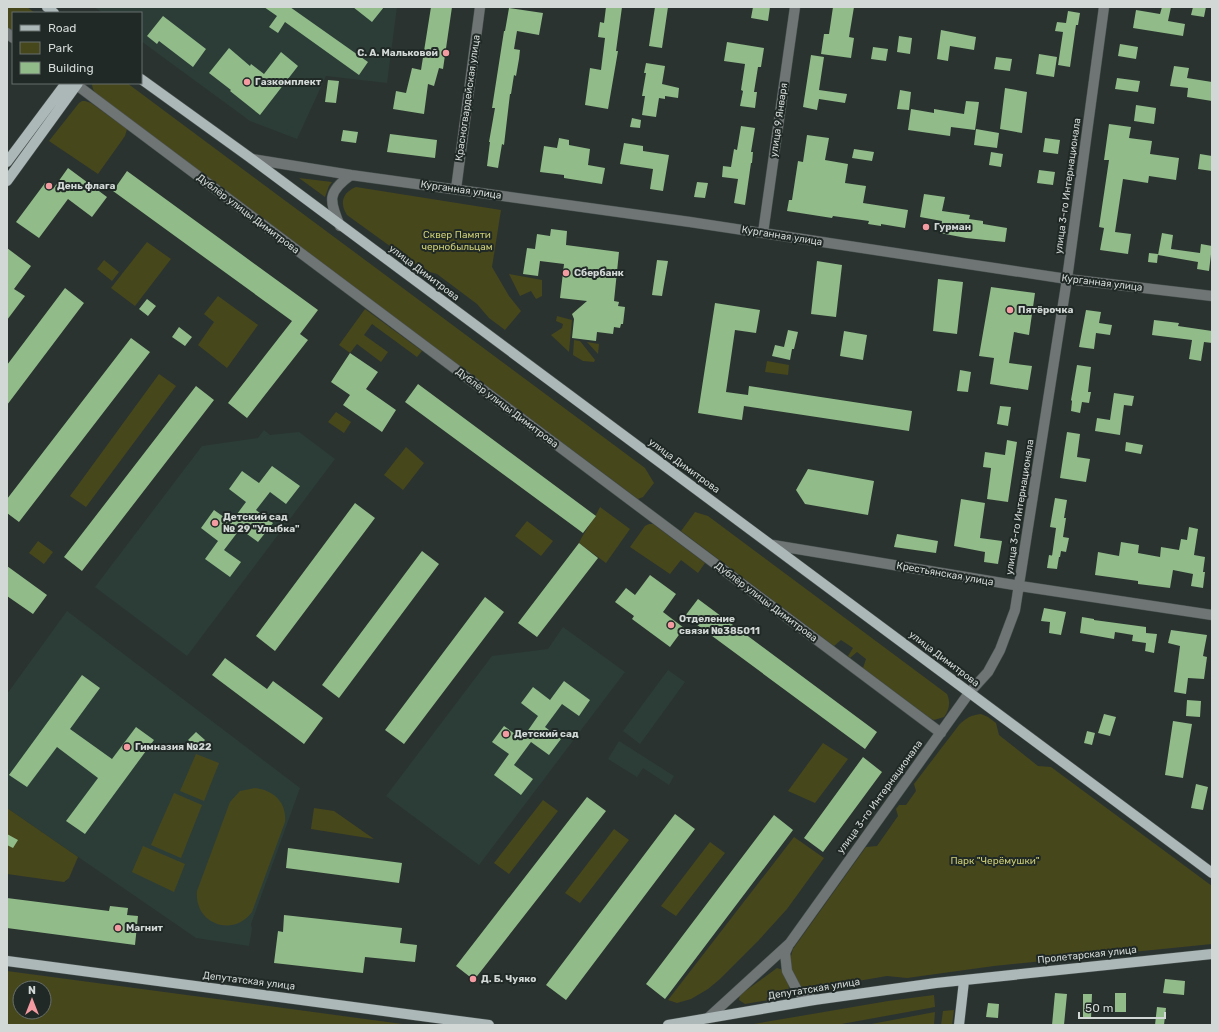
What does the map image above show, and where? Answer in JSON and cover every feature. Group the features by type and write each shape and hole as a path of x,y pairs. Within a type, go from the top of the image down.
{"main road":[{"name":"улица Димитрова","path":"142,80 252,159 340,226 1212,873"},
{"path":"7,162 65,84"},
{"path":"7,181 76,84"},
{"name":"Пролетарская улица","path":"964,981 1212,954"},
{"name":"Депутатская улица","path":"7,961 489,1025"},
{"path":"959,1025 964,981"},
{"name":"Депутатская улица","path":"668,1025 814,1000 936,983 964,981"}],"street":[{"name":"Красногвардейская улица","path":"456,189 480,7"},
{"name":"улица 9 Января","path":"763,233 795,7"},
{"name":"улица 3-го Интернационала","path":"814,1000 798,992 787,971 785,953 790,943 969,693 988,672 1000,650 1015,610 1020,586 1067,278 1104,7"},
{"name":"Дублёр улицы Димитрова","path":"76,84 941,733"},
{"name":"Курганная улица","path":"252,159 1067,278 1212,296"},
{"path":"340,226 332,204 333,194 337,185 351,174"},
{"name":"Крестьянская улица","path":"773,546 1212,615"},
{"name":"улица 3-го Интернационала","path":"708,1018 790,943"}],"shaded area":[{"path":"94,7 397,7 387,83 326,76 297,139 250,121 142,42 142,12 102,12"},
{"name":"Детский сад № 29 \"Улыбка\"","path":"264,430 270,435 299,432 335,459 187,656 95,587 202,446 258,438"},
{"name":"Гимназия №22","path":"67,611 300,788 251,924 252,929 249,946 196,938 7,808 7,694"},
{"name":"Детский сад","path":"563,627 625,672 479,865 386,796 492,656 548,649"},
{"path":"668,670 685,682 640,744 623,731"},
{"path":"619,741 674,776 669,785 643,768 637,777 608,759"}],"green space":[{"path":"7,7 27,7 34,12 12,12 12,31 7,28"},
{"path":"92,84 128,84 645,468 654,483 643,497 638,499 96,94"},
{"path":"82,101 91,103 127,129 125,136 98,174 49,141"},
{"path":"299,178 332,182 325,197"},
{"name":"Сквер Памяти чернобыльцам","path":"356,187 501,210 492,267 509,296 521,311 505,330 489,318 477,304 437,274 423,270 347,215 343,206 344,198 348,192"},
{"path":"147,242 171,259 135,306 111,288"},
{"path":"104,260 119,272 112,281 97,269"},
{"path":"509,274 542,280 542,296 536,299 531,291 520,296"},
{"path":"218,296 258,325 227,368 198,345 214,322 204,314"},
{"path":"365,309 422,351 417,357 372,324 364,335 388,352 381,362 357,344 350,353 339,345"},
{"path":"557,316 572,320 569,352 551,335 562,328 563,324 556,321"},
{"path":"574,340 580,341 595,360 594,362 583,361 573,355"},
{"path":"587,342 599,344 598,354"},
{"path":"767,361 789,365 788,375 765,372"},
{"path":"159,374 176,386 86,507 70,496"},
{"path":"336,412 351,422 344,433 328,422"},
{"path":"406,447 424,463 403,490 384,475"},
{"path":"600,507 630,529 606,563 579,543"},
{"path":"695,512 708,516 947,694 949,706 944,717 934,720 930,718 863,668 866,659 857,652 850,658 848,656 853,648 841,640 834,646 681,531"},
{"path":"527,521 553,541 541,556 515,536"},
{"path":"653,524 705,563 698,573 681,560 670,574 630,547 645,526"},
{"path":"38,541 53,552 44,564 29,553"},
{"name":"Парк \"Черёмушки\"","path":"981,714 996,723 999,735 1038,766 1051,767 1212,886 1212,944 994,966 907,978 887,976 846,983 830,990 816,993 806,991 796,981 790,966 793,949 866,847 877,846 898,816 896,809 899,805 906,805 916,791 914,784 959,725 969,717"},
{"path":"823,743 848,759 815,803 788,791"},
{"path":"196,754 219,763 204,801 180,791"},
{"path":"255,788 268,791 278,799 284,809 285,822 252,912 244,920 235,924 216,924 208,919 202,912 198,902 197,891 230,802 240,791"},
{"path":"174,793 202,805 181,858 151,845"},
{"path":"543,800 558,811 509,874 494,863"},
{"path":"7,808 78,857 69,878 64,882 7,874"},
{"path":"314,808 334,811 374,839 311,829"},
{"path":"614,829 629,840 580,903 565,893"},
{"path":"794,837 824,858 787,909 758,941 708,989 691,999 677,1003 668,1000"},
{"path":"710,842 725,853 676,916 661,906"},
{"path":"143,846 185,864 174,892 132,872"},
{"path":"777,968 783,970 788,982 789,989 785,995 781,998 745,1004 739,1000 740,995"},
{"path":"7,971 410,1025 7,1025"},
{"path":"934,995 935,1007 836,1025 748,1025 888,1001"},
{"path":"954,1010 952,1025 941,1025 943,1011"},
{"path":"935,1012 934,1025 866,1025"}],"building":[{"path":"264,7 290,7 368,62 359,75 285,22 278,33 269,27 277,16"},
{"path":"353,7 384,7 372,22"},
{"path":"431,7 452,7 443,69 439,68 434,86 428,84 424,114 393,109 396,91 406,93 412,68 421,70"},
{"path":"606,7 622,7 616,51 618,51 608,109 585,105 590,68 601,70 605,38 598,37 600,22 604,23"},
{"path":"655,7 668,7 662,48 649,46"},
{"path":"753,7 770,7 768,21 751,18"},
{"path":"833,7 854,7 849,37 854,38 851,58 821,54 824,34 829,34"},
{"path":"1162,7 1171,7 1168,21 1185,24 1183,36 1133,28 1136,10 1160,14"},
{"path":"1193,7 1206,7 1204,17 1191,15"},
{"path":"509,8 543,13 539,35 517,31 514,49 520,50 519,59 516,76 514,75 510,94 504,145 502,144 498,168 487,166 489,142 495,108 492,108"},
{"path":"1068,11 1080,13 1078,25 1076,25 1070,67 1058,65 1063,32 1055,31 1057,22 1066,23"},
{"path":"163,16 206,49 193,67 159,41 157,44 147,36"},
{"path":"941,30 976,37 974,50 950,46 948,61 937,59"},
{"path":"899,36 912,38 910,54 897,52"},
{"path":"727,42 764,48 761,67 758,67 754,92 757,92 755,108 740,106 743,91 741,90 745,64 724,61"},
{"path":"1120,44 1138,47 1136,59 1118,56"},
{"path":"873,47 888,49 886,61 871,59"},
{"path":"229,48 250,66 251,64 264,74 281,52 298,66 260,115 209,73"},
{"path":"1039,54 1057,57 1054,77 1036,74"},
{"path":"811,55 824,57 819,90 847,94 845,103 819,99 817,110 803,107"},
{"path":"996,57 1012,59 1010,71 994,69"},
{"path":"646,63 665,66 662,84 679,88 678,98 665,96 665,99 659,98 656,117 642,115 645,96 642,96 646,73 644,73"},
{"path":"1174,66 1189,68 1187,78 1212,82 1212,101 1187,97 1188,88 1170,86"},
{"path":"1117,78 1140,81 1138,92 1115,89"},
{"path":"328,80 339,81 336,103 325,102"},
{"path":"1005,88 1027,92 1022,133 1000,129"},
{"path":"900,90 911,92 909,110 897,109"},
{"path":"966,101 979,102 975,130 951,127 950,136 908,130 911,109 934,113 934,109 964,114"},
{"path":"1136,105 1156,108 1154,124 1134,121"},
{"path":"632,118 641,120 640,128 630,127"},
{"path":"1109,124 1131,127 1129,138 1152,141 1150,154 1179,158 1176,180 1149,176 1148,183 1123,179 1115,232 1131,234 1128,254 1100,250 1104,228 1099,227 1109,160 1104,160"},
{"path":"741,126 755,128 751,152 753,152 752,163 745,205 734,203 738,179 722,177 723,166 731,167 734,149 737,150"},
{"path":"976,129 999,133 997,148 974,145"},
{"path":"343,130 358,132 356,143 341,141"},
{"path":"390,134 437,140 435,158 387,152"},
{"path":"807,135 829,138 825,160 848,164 845,183 866,186 863,203 908,210 905,228 881,224 881,226 868,224 869,221 833,216 832,218 787,211 789,200 792,200 798,161 803,162"},
{"path":"559,138 569,140 569,145 590,149 588,165 605,168 602,184 564,178 564,175 540,172 544,146 557,148"},
{"path":"1045,138 1060,140 1058,154 1043,152"},
{"path":"624,143 643,146 643,151 669,155 663,191 650,189 653,169 620,164"},
{"path":"854,149 874,152 872,161 852,158"},
{"path":"991,152 1003,154 1001,167 989,165"},
{"path":"1200,154 1212,156 1212,171 1198,169"},
{"path":"68,168 107,197 92,217 68,199 39,238 16,222 45,183 53,189"},
{"path":"1039,170 1055,172 1053,185 1037,183"},
{"path":"127,171 318,310 300,334 308,340 247,418 228,403 292,321 113,191"},
{"path":"697,182 708,183 705,198 694,197"},
{"path":"924,194 945,197 942,211 970,215 969,219 983,221 983,224 1007,228 1005,242 966,238 940,233 942,221 920,217"},
{"path":"551,229 567,231 566,245 619,252 614,301 619,302 618,306 625,307 623,324 621,324 620,328 614,327 613,334 597,332 596,341 572,338 574,319 572,314 587,301 560,298 564,264 540,261 538,276 523,274 527,248 535,249 537,234 550,236"},
{"path":"1162,233 1173,235 1171,249 1200,253 1201,244 1212,246 1209,271 1197,269 1198,262 1158,255"},
{"path":"7,248 31,266 14,289 25,296 7,320"},
{"path":"1149,253 1158,254 1157,263 1148,262"},
{"path":"657,260 668,261 662,296 652,295"},
{"path":"817,261 842,265 836,317 811,314"},
{"path":"938,279 963,282 957,334 933,331"},
{"path":"991,287 1035,293 1029,335 1014,332 1009,363 1032,366 1028,390 990,384 994,358 979,356"},
{"path":"65,288 84,303 7,405 7,365"},
{"path":"147,299 156,306 148,316 139,309"},
{"path":"715,303 760,310 756,333 735,330 726,392 748,395 749,386 912,411 909,431 744,406 742,420 698,413"},
{"path":"1086,310 1101,312 1099,323 1112,325 1110,335 1096,333 1094,349 1079,347"},
{"path":"1154,320 1179,323 1178,326 1212,331 1212,343 1204,342 1201,361 1189,359 1192,340 1152,335"},
{"path":"179,327 192,337 185,346 172,337"},
{"path":"788,330 798,332 790,360 772,356 775,345 784,347"},
{"path":"844,331 867,335 863,360 840,356"},
{"path":"131,338 150,352 19,522 7,513 7,499"},
{"path":"350,353 378,372 366,389 396,410 382,432 343,405 350,395 331,382"},
{"path":"1077,365 1091,367 1088,392 1091,392 1089,403 1082,402 1080,413 1071,411 1071,400"},
{"path":"960,370 971,372 968,392 957,391"},
{"path":"418,384 596,516 583,533 405,402"},
{"path":"196,386 214,400 82,571 64,557"},
{"path":"1114,393 1134,396 1132,406 1124,405 1120,435 1095,431 1097,418 1110,420"},
{"path":"1000,406 1011,407 1008,426 997,424"},
{"path":"1067,432 1080,434 1077,457 1090,459 1086,482 1060,478"},
{"path":"1007,440 1017,442 1008,502 987,499 991,468 983,467 985,452 1005,455"},
{"path":"1126,442 1143,445 1141,454 1125,451"},
{"path":"272,466 300,486 286,504 270,492 256,510 273,523 258,542 240,529 224,550 241,562 230,577 205,559 218,541 201,528 214,510 231,522 246,502 229,489 242,471 259,483"},
{"path":"808,469 874,481 868,515 805,504 796,490"},
{"path":"1055,498 1067,500 1063,537 1069,538 1066,552 1061,551 1060,557 1052,556 1056,528 1050,527"},
{"path":"961,499 985,503 980,538 1002,541 998,564 984,562 985,552 954,546"},
{"path":"355,503 375,518 275,651 256,636"},
{"path":"1189,527 1198,529 1194,555 1205,557 1203,588 1191,586 1193,574 1173,570 1170,588 1138,584 1138,581 1095,575 1098,552 1119,556 1121,542 1139,545 1138,553 1160,557 1161,547 1179,550 1181,539 1187,540"},
{"path":"897,534 938,541 936,553 894,547"},
{"path":"579,543 598,558 537,637 518,623"},
{"path":"422,551 439,564 339,698 322,685"},
{"path":"1049,555 1059,557 1057,569 1047,568"},
{"path":"7,566 47,595 33,614 7,596"},
{"path":"650,575 676,594 663,612 684,628 670,647 632,619 634,616 615,602 626,588 635,595"},
{"path":"485,597 504,612 404,744 385,730"},
{"path":"698,599 877,732 865,749 685,616"},
{"path":"1044,608 1066,612 1061,635 1049,633 1050,622 1041,621"},
{"path":"1082,617 1146,627 1146,633 1157,634 1154,653 1145,651 1146,643 1132,641 1133,635 1115,632 1114,639 1080,633"},
{"path":"1171,630 1207,635 1203,656 1207,657 1204,679 1188,678 1186,694 1174,692 1180,646 1168,643"},
{"path":"225,658 267,689 273,681 323,718 304,744 212,675"},
{"path":"82,675 100,688 70,729 112,759 136,727 154,740 85,834 66,821 98,778 57,747 27,787 9,775"},
{"path":"564,681 590,700 579,716 562,704 545,727 561,739 549,755 531,742 514,765 533,779 521,795 494,775 509,754 492,742 504,726 522,739 538,716 521,703 533,687 550,700"},
{"path":"1187,700 1201,701 1200,717 1186,716"},
{"path":"1104,714 1116,717 1110,736 1098,733"},
{"path":"1173,721 1192,724 1183,778 1165,775"},
{"path":"1087,731 1095,733 1092,745 1084,743"},
{"path":"196,732 205,740 198,748 188,740"},
{"path":"863,757 882,772 823,852 804,838"},
{"path":"1196,784 1208,787 1203,810 1191,808"},
{"path":"587,797 606,811 474,980 456,966"},
{"path":"675,814 695,829 566,1000 546,985"},
{"path":"774,815 793,830 665,999 646,984"},
{"path":"7,834 18,840 13,848 7,845"},
{"path":"288,848 402,863 399,883 286,868"},
{"path":"7,898 109,911 110,906 128,908 127,915 138,916 135,945 7,928"},
{"path":"284,915 402,928 400,943 417,945 415,962 365,957 363,973 274,963 278,931 283,932"},
{"path":"1165,979 1185,981 1184,995 1163,993"},
{"path":"1055,993 1067,994 1064,1025 1052,1025"},
{"path":"1115,993 1126,993 1126,1012 1115,1012"},
{"path":"1083,994 1092,994 1091,1019 1083,1019"},
{"path":"988,1003 999,1004 998,1018 986,1017"},
{"path":"1157,1007 1166,1008 1164,1025 1155,1025"}],"place":[{"name":"С. А. Мальковой","path":"446,53"},
{"name":"Газкомплект","path":"247,82"},
{"name":"День флага","path":"49,186"},
{"name":"Гурман","path":"926,227"},
{"name":"Сбербанк","path":"566,273"},
{"name":"Пятёрочка","path":"1010,310"},
{"name":"Детский сад № 29 \"Улыбка\"","path":"215,523"},
{"name":"Отделение связи №385011","path":"671,625"},
{"name":"Детский сад","path":"506,734"},
{"name":"Гимназия №22","path":"127,747"},
{"name":"Магнит","path":"118,928"},
{"name":"Д. Б. Чуяко","path":"473,979"}]}
